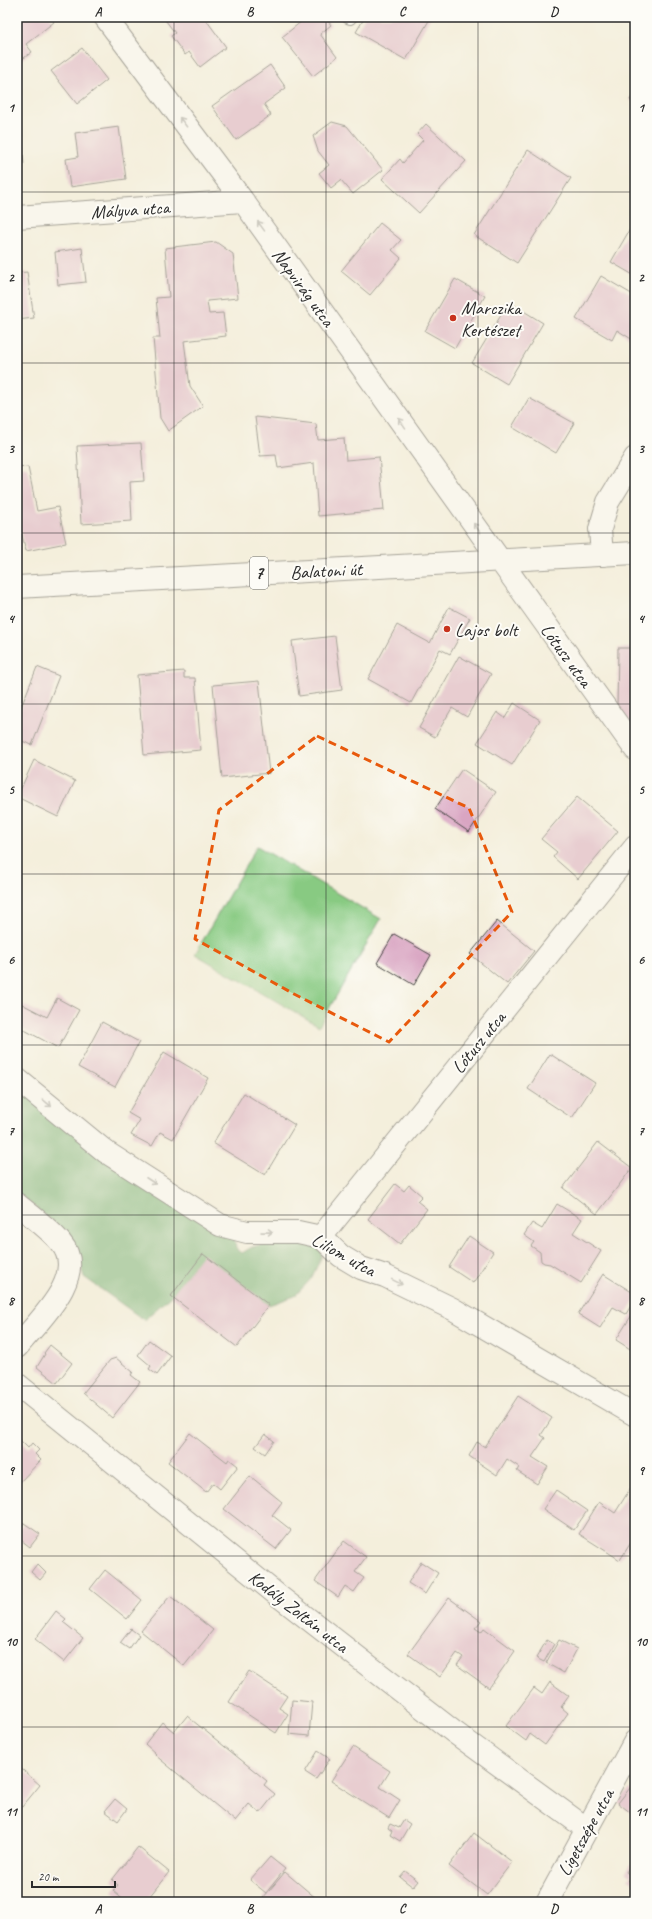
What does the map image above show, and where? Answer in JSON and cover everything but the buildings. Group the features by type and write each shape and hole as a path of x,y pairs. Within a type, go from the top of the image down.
{"street":[{"name":"Napvirág utca","path":"105,17 243,201 500,560"},
{"name":"Mályva utca","path":"17,217 243,201"},
{"path":"602,555 600,529 608,502 635,458"},
{"name":"Balatoni út","path":"17,587 635,553"},
{"name":"Lótusz utca","path":"500,560 635,749"},
{"name":"Lótusz utca","path":"321,1237 635,847"},
{"name":"Liliom utca","path":"17,1078 106,1152 220,1225 247,1232 298,1232 321,1237 340,1256 361,1268 385,1276 453,1309 635,1415"},
{"path":"17,1204 62,1243 70,1260 69,1275 61,1293 17,1347"},
{"name":"Kodály Zoltán utca","path":"17,1384 280,1597 454,1732 587,1829"},
{"name":"Ligetszépe utca","path":"547,1902 635,1741"}],"highlighted area":[{"path":"317,736 469,808 512,912 389,1042 294,994 195,939 219,810"}],"green space":[{"path":"257,846 381,919 319,1026 195,954"},
{"path":"17,1079 234,1234 236,1248 242,1253 252,1247 290,1237 320,1243 322,1256 311,1279 295,1296 269,1305 203,1255 171,1296 144,1320 84,1277 77,1253 68,1234 17,1193"}],"place":[{"name":"Marczika Kertészet","path":"453,318"},
{"name":"Lajos bolt","path":"447,629"}]}
